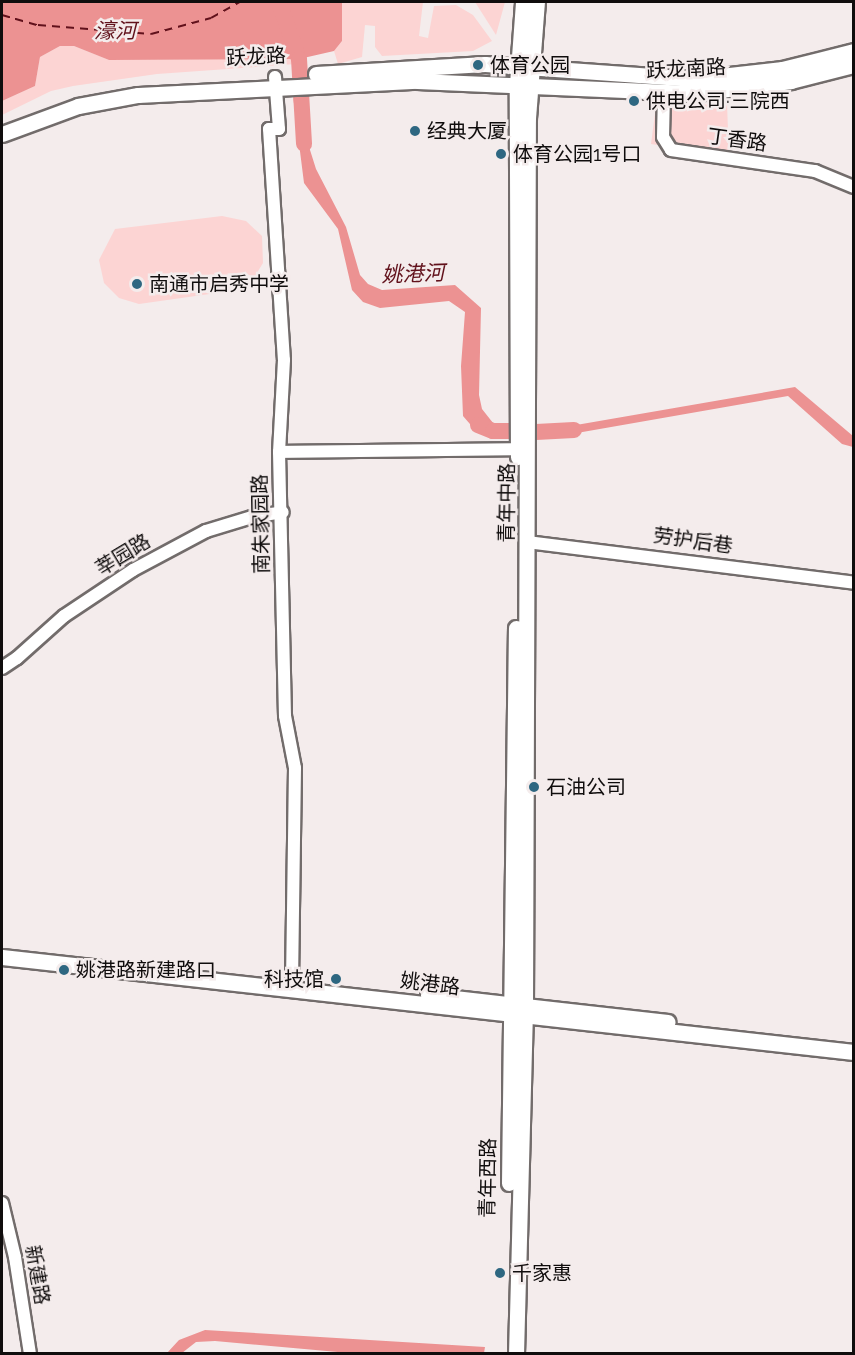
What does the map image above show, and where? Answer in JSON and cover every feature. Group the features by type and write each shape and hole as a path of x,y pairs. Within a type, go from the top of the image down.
{"main road":[{"name":"青年中路","path":"518,1010 523,449 523,2"},
{"name":"青年中路","path":"524,65 537,2"},
{"name":"跃龙南路","path":"524,65 694,79 782,69 854,51"},
{"name":"跃龙路","path":"2,123 97,92 524,65"},
{"name":"跃龙南路","path":"523,84 664,93 791,81 854,65"},
{"name":"跃龙路","path":"319,79 523,84"},
{"name":"跃龙路","path":"2,134 59,112 107,100 281,81"},
{"name":"青年中路","path":"518,1010 527,542 523,449"},
{"name":"姚港路","path":"2,950 292,981 854,1052"},
{"name":"姚港路","path":"2,957 854,1043"},
{"name":"青年西路","path":"507,1353 518,1010"},
{"name":"青年西路","path":"516,1353 518,1010"}],"street":[{"name":"南朱家园路","path":"281,81 279,129 269,129 284,360 279,452 283,512 285,716 294,768 292,981"},
{"name":"丁香路","path":"664,93 663,137 671,150 815,171 854,187"},
{"path":"279,452 523,449"},
{"name":"莘园路","path":"2,668 17,658 64,616 144,564 206,531 252,517 283,512"},
{"name":"劳护后巷","path":"527,542 854,583"},
{"name":"新建路","path":"2,1203 15,1257 30,1353"}],"shaded area":[{"name":"体育公园","path":"342,2 423,2 419,36 428,38 434,6 456,5 473,15 492,41 473,51 382,56 375,47 375,26 365,25 362,57 338,64 334,51 342,41"},
{"name":"体育公园","path":"475,2 505,2 496,35"},
{"path":"60,46 74,46 109,60 295,58 296,64 157,74 73,86 51,91 2,115 2,101 35,86 40,57"},
{"path":"727,104 729,156 651,144 656,106"},
{"path":"222,216 246,221 262,236 263,263 252,281 238,290 139,304 119,298 104,283 99,260 115,229"}],"water":[{"name":"濠河","path":"2,2 342,2 342,41 334,51 299,59 109,60 74,46 60,46 40,57 35,86 2,101"},
{"path":"293,96 316,169 346,227 360,275 368,284 382,290 455,285 481,308 479,395 482,409 497,428 499,437 476,431 463,416 461,366 465,312 449,301 380,308 363,302 352,290 338,229 304,183"},
{"path":"795,387 853,436 853,447 842,444 788,396 554,437 553,429"},
{"path":"205,1330 485,1347 484,1353 360,1354 215,1341 196,1342 182,1353 167,1353 179,1340"}],"waterway":[{"name":"姚港河","path":"279,2 299,59 304,144"},
{"name":"姚港河","path":"478,425 493,431 510,431"},
{"name":"姚港河","path":"536,432 574,430"}],"ferry route":[{"path":"2,15 38,25 151,34 211,18 240,2"}],"place":[{"name":"体育公园","path":"478,65"},
{"name":"供电公司·三院西","path":"634,101"},
{"name":"经典大厦","path":"415,131"},
{"name":"体育公园1号口","path":"501,154"},
{"name":"南通市启秀中学","path":"137,284"},
{"name":"石油公司","path":"534,787"},
{"name":"姚港路新建路口","path":"64,970"},
{"name":"科技馆","path":"336,979"},
{"name":"千家惠","path":"500,1273"}]}
